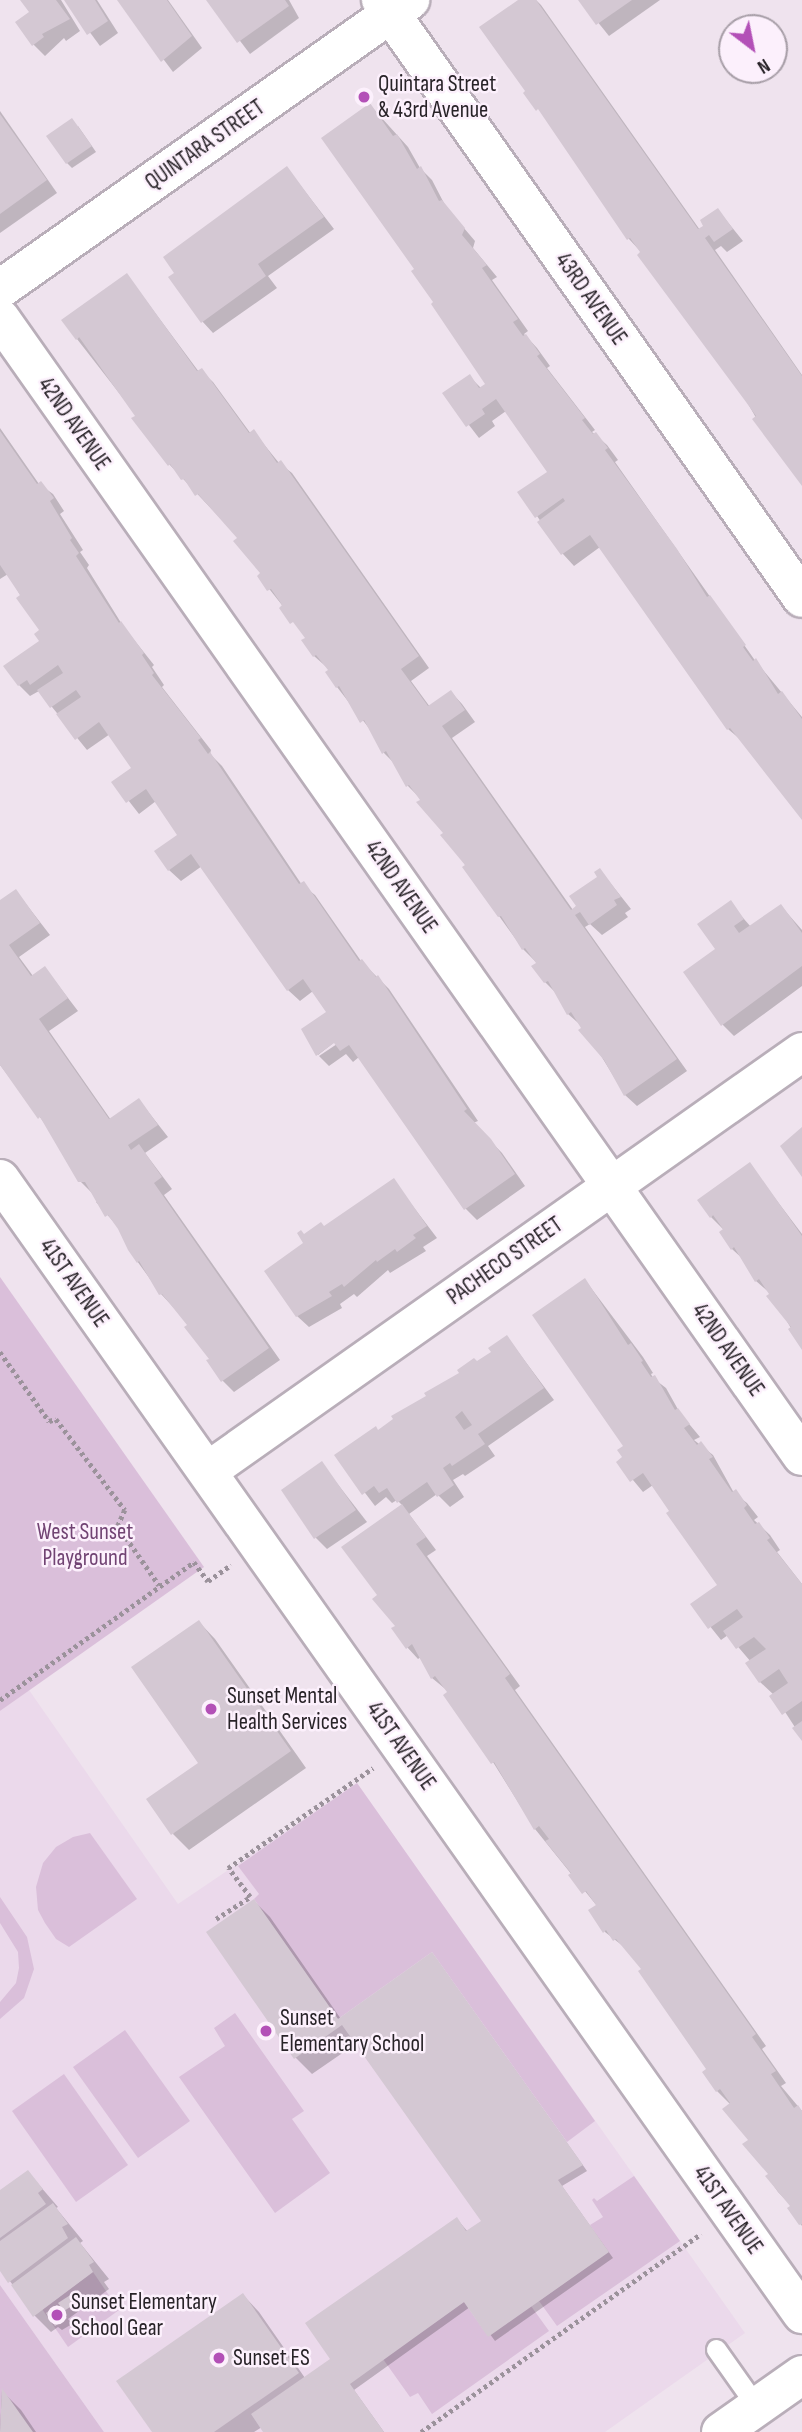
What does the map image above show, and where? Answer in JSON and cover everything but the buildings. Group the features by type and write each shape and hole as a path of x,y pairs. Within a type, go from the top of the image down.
{"street":[{"name":"QUINTARA STREET","path":"0,289 394,5"},
{"name":"43RD AVENUE","path":"394,5 802,598"},
{"name":"42ND AVENUE","path":"0,318 802,1455"},
{"name":"PACHECO STREET","path":"208,1471 802,1052"},
{"name":"41ST AVENUE","path":"0,1179 802,2314"},
{"path":"721,2432 802,2375"}],"lane":[{"path":"716,2349 757,2407"}],"path":[{"path":"0,1352 49,1420 56,1419 125,1510 118,1526 159,1585"},
{"path":"0,1700 194,1562 208,1581"},
{"path":"216,1919 250,1897 228,1868 402,1748"},
{"path":"421,2432 731,2213"}],"shaded area":[{"name":"Sunset Elementary School","path":"29,1690 178,1904 357,1783 745,2333 605,2432 104,2432 0,2285 0,1711"}],"green space":[{"name":"West Sunset Playground","path":"0,1277 204,1567 0,1711"},
{"path":"357,1783 595,2121 567,2142 432,1952 338,2019 254,1899 259,1894 238,1866"},
{"path":"90,1833 137,1899 69,1947 56,1939 45,1923 38,1910 36,1887 43,1863 56,1847 73,1837"},
{"path":"0,1897 27,1937 34,1969 24,1998 0,2019 0,2002 16,1983 19,1968 18,1952 0,1923"},
{"path":"235,2013 304,2111 292,2119 330,2173 275,2213 179,2077 225,2046 214,2028"},
{"path":"125,2030 190,2121 138,2158 73,2067"},
{"path":"64,2074 128,2165 76,2202 12,2111"},
{"path":"634,2176 680,2241 557,2326 539,2301 608,2252 590,2225 603,2217 592,2200 594,2198 597,2201"},
{"path":"93,2272 119,2310 68,2347 42,2309"},
{"path":"0,2285 104,2432 0,2432"},
{"path":"464,2302 488,2336 531,2306 549,2331 432,2414 418,2393 410,2397 383,2359"}],"place":[{"name":"Quintara Street & 43rd Avenue","path":"364,97"},
{"name":"Sunset Mental Health Services","path":"211,1709"},
{"name":"Sunset Elementary School","path":"266,2031"},
{"name":"Sunset Elementary School Gear","path":"57,2315"},
{"name":"Sunset ES","path":"219,2358"}]}
